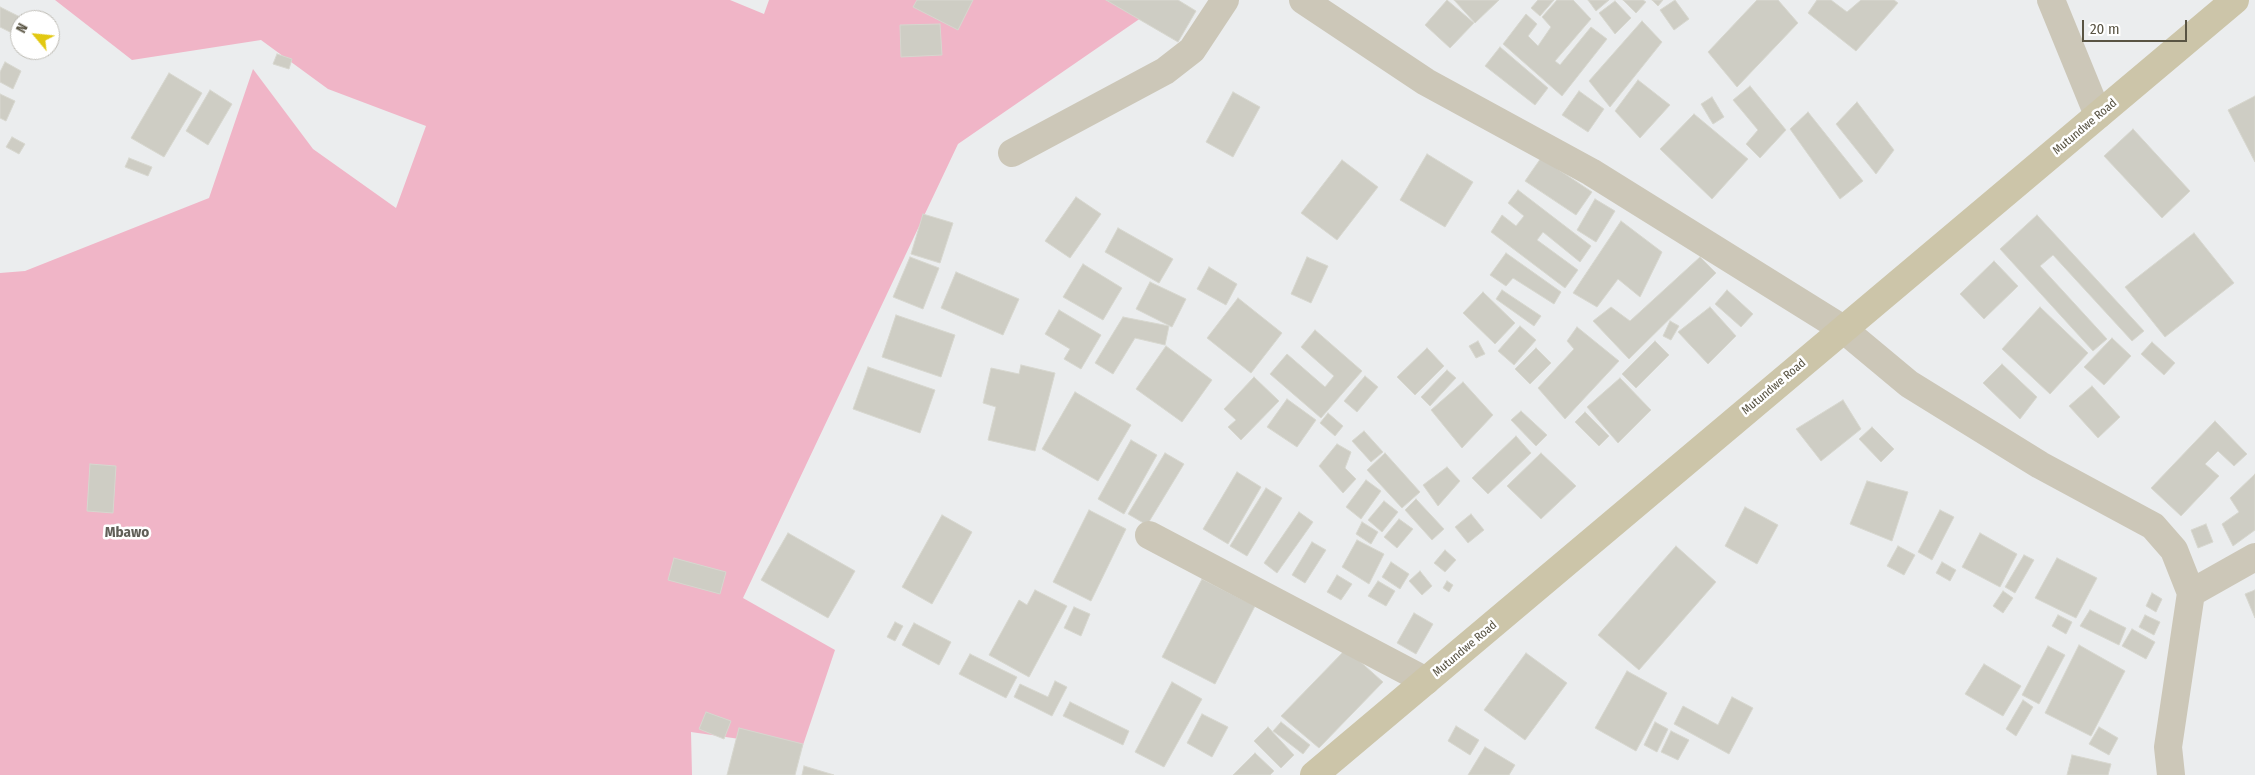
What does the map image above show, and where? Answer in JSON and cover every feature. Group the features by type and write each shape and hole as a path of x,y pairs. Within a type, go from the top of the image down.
{"main road":[{"name":"Mutundwe Road","path":"1314,775 2235,0"}],"street":[{"path":"1012,153 1165,71 1192,50 1225,0"},
{"path":"1303,0 1426,82 1591,172 1843,329 1909,384 2040,465 2153,526 2174,550 2191,593 2168,747 2171,775"},
{"path":"2051,0 2098,115"},
{"path":"1149,535 1426,681"},
{"path":"2191,593 2255,557"}],"shaded area":[{"path":"55,0 730,0 764,14 769,0 1167,0 958,144 743,598 835,650 802,748 691,732 692,775 0,775 0,273 25,271 209,198 253,69 313,149 396,208 426,126 328,89 261,40 132,60"}],"building":[{"path":"917,0 973,0 958,30 913,7"},
{"path":"1106,0 1178,0 1196,11 1178,42"},
{"path":"1447,0 1474,23 1450,48 1425,25"},
{"path":"1454,0 1499,0 1475,23"},
{"path":"1538,0 1554,0 1540,16 1531,8"},
{"path":"1557,0 1573,0 1591,19 1555,61 1560,65 1591,27 1607,39 1562,96 1503,44 1526,14 1537,24 1528,36 1538,46 1551,27 1542,17"},
{"path":"1588,0 1609,0 1596,11"},
{"path":"1623,0 1643,0 1646,2 1636,13"},
{"path":"1652,0 1663,0 1658,6"},
{"path":"1675,0 1689,19 1674,30 1660,10"},
{"path":"1757,0 1778,0 1798,23 1737,87 1708,52"},
{"path":"1817,0 1831,0 1847,12 1861,0 1894,0 1898,3 1856,51 1808,13"},
{"path":"1615,1 1631,18 1615,34 1599,13"},
{"path":"0,7 10,12 10,32 0,27"},
{"path":"1642,21 1662,42 1610,107 1589,81"},
{"path":"940,24 942,55 901,57 900,25"},
{"path":"1500,47 1548,88 1535,105 1485,66"},
{"path":"277,54 292,59 289,69 273,64"},
{"path":"5,62 21,71 13,89 0,82 0,72"},
{"path":"169,73 202,93 164,157 131,138"},
{"path":"1638,80 1670,105 1640,138 1615,111"},
{"path":"1750,86 1786,130 1760,158 1746,144 1758,130 1733,100"},
{"path":"210,90 232,104 208,145 186,131"},
{"path":"1579,91 1604,109 1588,132 1562,115"},
{"path":"1233,92 1260,107 1233,157 1206,142"},
{"path":"0,94 15,101 6,121 0,118"},
{"path":"2255,96 2255,162 2228,110"},
{"path":"1712,97 1724,117 1713,124 1701,104"},
{"path":"1857,102 1894,150 1876,174 1836,124"},
{"path":"1808,112 1863,181 1840,199 1790,129"},
{"path":"1694,114 1748,159 1712,199 1660,149"},
{"path":"2133,129 2190,191 2162,218 2104,156"},
{"path":"12,137 25,144 19,154 6,147"},
{"path":"1427,154 1473,182 1445,227 1400,200"},
{"path":"129,158 152,167 148,176 125,167"},
{"path":"1541,158 1592,192 1576,215 1525,181"},
{"path":"1342,160 1378,187 1337,240 1301,213"},
{"path":"1518,190 1591,246 1580,262 1543,232 1537,240 1578,270 1565,288 1491,232 1502,215 1516,226 1524,216 1508,203"},
{"path":"1076,197 1101,214 1070,258 1045,241"},
{"path":"1595,199 1615,211 1596,242 1577,230"},
{"path":"923,214 953,223 940,263 911,254"},
{"path":"2037,215 2144,331 2132,341 2053,255 2040,266 2107,339 2093,351 2000,249"},
{"path":"1621,221 1662,252 1640,297 1618,279 1597,307 1573,293"},
{"path":"1118,228 1173,259 1159,283 1105,252"},
{"path":"2194,233 2234,283 2165,337 2125,287"},
{"path":"1506,253 1561,292 1554,304 1513,278 1506,286 1490,275"},
{"path":"910,257 939,268 923,309 893,297"},
{"path":"1307,257 1328,266 1311,303 1291,294"},
{"path":"1700,257 1716,273 1629,359 1593,321 1611,307 1630,321"},
{"path":"1994,261 2018,286 1984,319 1960,294"},
{"path":"1083,264 1122,288 1103,320 1063,297"},
{"path":"1209,267 1237,284 1226,305 1197,289"},
{"path":"956,272 1019,299 1003,335 941,308"},
{"path":"1150,282 1186,299 1172,327 1136,309"},
{"path":"1502,290 1541,316 1534,326 1496,299"},
{"path":"1727,290 1753,314 1741,327 1715,304"},
{"path":"1483,292 1515,323 1495,344 1463,313"},
{"path":"1238,298 1282,333 1251,373 1207,338"},
{"path":"1710,307 1736,336 1708,364 1678,332"},
{"path":"2040,307 2088,353 2050,394 2002,349"},
{"path":"1059,310 1101,335 1081,369 1064,359 1070,349 1045,334"},
{"path":"896,315 955,335 941,377 882,357"},
{"path":"1123,317 1169,326 1165,345 1135,338 1113,374 1095,363"},
{"path":"1670,321 1679,326 1671,340 1663,336"},
{"path":"1520,326 1536,340 1514,365 1498,351"},
{"path":"1577,327 1619,361 1565,419 1538,388 1574,349 1567,341"},
{"path":"1315,330 1362,371 1321,418 1270,374 1287,354 1325,387 1334,376 1301,347"},
{"path":"2112,338 2131,356 2104,385 2084,367"},
{"path":"1478,341 1485,354 1476,358 1469,346"},
{"path":"1655,341 1669,355 1636,388 1622,374"},
{"path":"2152,342 2175,363 2164,375 2141,354"},
{"path":"1166,346 1212,380 1182,422 1136,389"},
{"path":"1427,348 1444,366 1415,395 1397,377"},
{"path":"1536,348 1551,363 1530,384 1515,369"},
{"path":"2002,364 2037,397 2020,419 1983,383"},
{"path":"1021,365 1055,373 1035,451 988,440 996,407 983,403 991,368 1019,374"},
{"path":"868,367 935,390 920,433 853,409"},
{"path":"1447,370 1456,378 1430,406 1421,397"},
{"path":"1365,376 1378,387 1357,412 1344,401"},
{"path":"1254,377 1279,401 1241,440 1228,427 1236,420 1224,409"},
{"path":"1620,378 1651,410 1618,443 1587,407"},
{"path":"1463,382 1493,415 1462,448 1431,410"},
{"path":"2092,386 2120,417 2098,438 2069,406"},
{"path":"1075,392 1131,425 1098,481 1042,449"},
{"path":"1287,399 1316,420 1297,447 1267,427"},
{"path":"1843,400 1861,429 1821,461 1796,429"},
{"path":"1521,411 1547,435 1536,446 1511,420"},
{"path":"1585,412 1609,436 1599,446 1575,422"},
{"path":"1328,413 1343,426 1335,436 1320,423"},
{"path":"2215,421 2247,454 2234,466 2218,451 2205,464 2219,476 2181,516 2151,488"},
{"path":"1872,427 1894,449 1881,462 1859,439"},
{"path":"1364,431 1383,452 1371,462 1352,441"},
{"path":"1516,436 1531,453 1488,494 1472,478"},
{"path":"1131,440 1157,455 1124,514 1098,499"},
{"path":"1337,444 1351,452 1345,468 1356,479 1343,493 1319,466"},
{"path":"1165,453 1184,464 1147,525 1128,514"},
{"path":"1385,453 1420,492 1402,508 1367,470"},
{"path":"1541,453 1576,486 1541,519 1507,486"},
{"path":"90,464 116,466 113,513 87,511"},
{"path":"1447,467 1460,481 1438,506 1423,485"},
{"path":"1237,472 1261,487 1228,544 1203,529"},
{"path":"2255,474 2255,530 2233,546 2222,524 2239,512 2230,498"},
{"path":"1366,480 1381,491 1361,519 1346,507"},
{"path":"1867,481 1908,492 1892,541 1850,524"},
{"path":"1266,488 1282,498 1247,556 1230,546"},
{"path":"1416,499 1444,529 1432,540 1405,510"},
{"path":"1384,501 1398,512 1382,532 1368,520"},
{"path":"1745,507 1778,525 1757,564 1725,546"},
{"path":"1089,510 1126,529 1091,601 1053,582"},
{"path":"1940,510 1954,517 1932,560 1918,552"},
{"path":"1299,512 1313,522 1277,573 1264,563"},
{"path":"1471,514 1484,530 1468,543 1455,527"},
{"path":"942,515 972,532 932,604 902,587"},
{"path":"1399,519 1413,529 1397,548 1384,537"},
{"path":"1362,522 1378,532 1371,544 1356,534"},
{"path":"2206,524 2213,542 2198,548 2191,530"},
{"path":"788,533 855,571 828,618 761,580"},
{"path":"1980,533 2017,554 2000,587 1962,567"},
{"path":"1357,540 1384,554 1369,584 1342,567"},
{"path":"1312,542 1326,550 1305,583 1292,575"},
{"path":"1676,546 1716,582 1639,670 1598,635"},
{"path":"1898,546 1915,555 1904,575 1887,566"},
{"path":"1445,550 1456,560 1445,572 1434,563"},
{"path":"2024,555 2034,560 2015,593 2005,587"},
{"path":"674,558 726,572 720,594 668,580"},
{"path":"2057,558 2097,578 2076,618 2035,598"},
{"path":"1391,562 1409,574 1400,589 1382,577"},
{"path":"1942,562 1956,570 1950,581 1936,573"},
{"path":"1420,571 1432,586 1422,595 1409,581"},
{"path":"1337,575 1352,584 1341,600 1327,592"},
{"path":"1202,579 1255,606 1215,684 1162,657"},
{"path":"1378,581 1395,591 1386,606 1368,596"},
{"path":"1447,581 1453,585 1449,592 1443,588"},
{"path":"1035,590 1067,606 1029,677 989,655 1019,600 1027,605"},
{"path":"2255,590 2255,618 2245,594"},
{"path":"2003,591 2013,598 2003,613 1993,606"},
{"path":"2152,593 2162,599 2156,612 2146,606"},
{"path":"1074,607 1090,614 1081,636 1064,628"},
{"path":"2090,610 2126,628 2119,645 2080,626"},
{"path":"1414,613 1433,624 1416,654 1397,643"},
{"path":"2058,615 2072,622 2066,634 2052,626"},
{"path":"2145,615 2160,622 2154,635 2139,627"},
{"path":"895,622 903,626 895,641 887,637"},
{"path":"914,623 951,642 939,665 902,645"},
{"path":"2132,629 2155,642 2146,659 2122,646"},
{"path":"2079,645 2125,671 2091,736 2045,713"},
{"path":"2048,646 2065,655 2039,704 2022,695"},
{"path":"1346,649 1383,682 1319,748 1281,716"},
{"path":"1526,653 1567,683 1525,740 1484,710"},
{"path":"970,654 1017,677 1006,698 959,674"},
{"path":"1984,664 2021,686 2003,716 1965,694"},
{"path":"1627,671 1667,693 1636,751 1595,728"},
{"path":"1055,681 1067,687 1052,716 1014,697 1020,684 1048,697"},
{"path":"1172,682 1202,699 1164,767 1135,752"},
{"path":"1732,697 1753,708 1729,754 1674,724 1683,706 1718,725"},
{"path":"2023,700 2033,707 2016,736 2006,729"},
{"path":"1070,702 1129,731 1123,745 1063,716"},
{"path":"706,712 731,721 724,739 699,729"},
{"path":"1202,714 1228,727 1212,757 1187,743"},
{"path":"1281,722 1310,745 1303,754 1273,731"},
{"path":"1655,722 1668,729 1657,752 1644,745"},
{"path":"1456,726 1479,740 1470,755 1448,741"},
{"path":"1268,727 1294,755 1281,768 1254,741"},
{"path":"2099,727 2118,738 2109,755 2089,744"},
{"path":"739,728 803,744 795,775 727,775"},
{"path":"1671,731 1689,740 1678,760 1661,752"},
{"path":"1485,747 1515,765 1509,775 1468,775"},
{"path":"1255,753 1274,771 1270,775 1233,775"},
{"path":"2072,755 2111,764 2108,775 2067,775"},
{"path":"804,766 834,775 802,775"}],"district":[{"name":"Mbawo","path":"127,533"}]}
